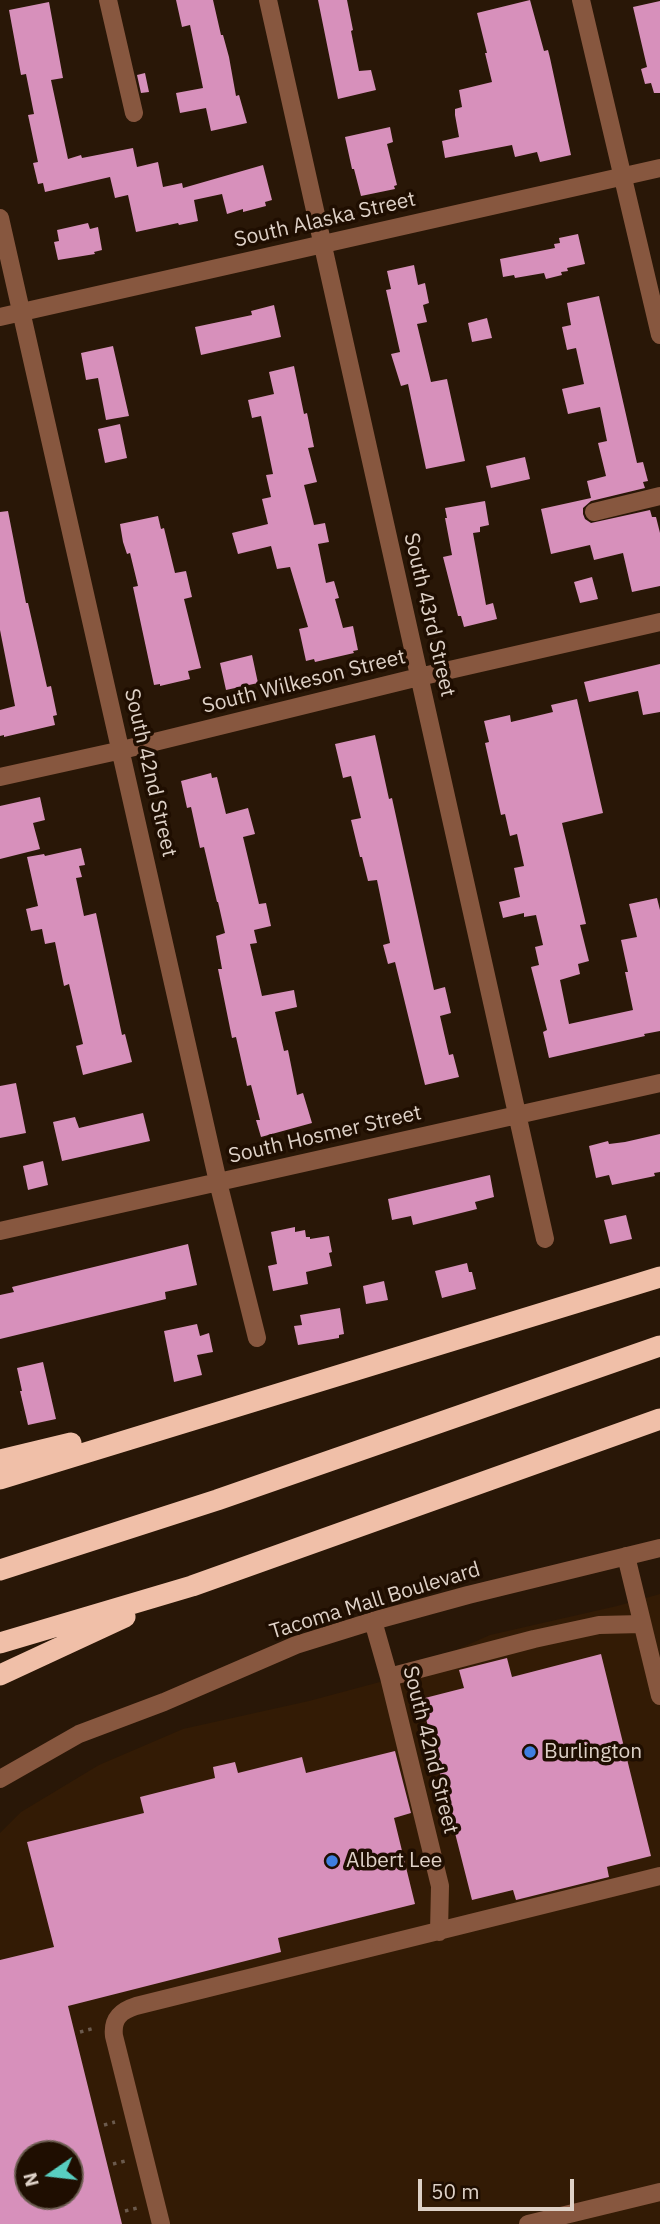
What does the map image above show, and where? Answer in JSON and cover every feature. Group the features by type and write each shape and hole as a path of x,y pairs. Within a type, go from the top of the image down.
{"highway":[{"path":"0,1479 660,1277"},
{"path":"0,1570 217,1500 660,1346"},
{"path":"0,1460 287,1391"},
{"path":"0,1643 192,1586 660,1419"},
{"path":"0,1675 192,1586"}],"street":[{"path":"108,0 134,113"},
{"name":"South 43rd Street","path":"268,0 545,1239"},
{"path":"582,0 660,335"},
{"name":"South Alaska Street","path":"0,317 660,168"},
{"name":"South 42nd Street","path":"0,218 218,1182 257,1338"},
{"path":"594,512 660,496"},
{"name":"South Wilkeson Street","path":"0,777 122,751 419,677 660,622"},
{"name":"South Hosmer Street","path":"0,1231 660,1083"},
{"name":"Tacoma Mall Boulevard","path":"0,1779 79,1734 164,1702 296,1645 373,1621 660,1548"},
{"path":"626,1556 660,1696"},
{"name":"South 42nd Street","path":"373,1621 440,1886 439,1932"},
{"path":"389,1677 599,1625 642,1624"},
{"path":"161,2224 114,2036 114,2023 118,2015 136,2007 660,1876"},
{"path":"527,2224 660,2192"}],"shaded area":[{"path":"660,1594 660,2224 0,2224 0,1833 21,1812 99,1765 183,1729 309,1701 391,1679 490,1635"}],"building":[{"path":"176,0 213,0 229,57 236,96 239,95 247,123 211,131 206,108 180,113 176,93 203,88 190,25 182,27"},
{"path":"318,0 347,0 359,71 371,70 376,90 338,99"},
{"path":"530,0 544,51 548,50 571,155 540,162 537,152 515,157 512,145 445,158 442,141 459,137 455,109 462,107 459,90 492,82 477,13"},
{"path":"660,1 660,93 654,93 651,83 645,84 641,69 647,67 633,7"},
{"path":"49,2 63,78 51,80 68,159 133,148 137,167 158,162 163,187 182,183 183,188 263,165 272,200 265,202 266,206 227,214 222,194 194,200 198,221 136,232 128,195 115,198 110,177 45,192 43,183 38,184 33,163 38,162 28,115 34,114 26,74 21,75 9,10"},
{"path":"145,73 149,92 141,93 137,75"},
{"path":"390,127 393,142 387,144 397,185 394,186 395,189 361,196 345,137"},
{"path":"88,223 90,229 98,227 102,250 94,252 95,254 58,260 54,242 59,241 57,230"},
{"path":"578,234 585,264 567,268 568,271 561,272 562,275 546,279 544,273 515,278 514,275 503,277 500,259 555,248 554,244 560,243 559,238"},
{"path":"414,265 418,285 425,283 429,303 423,305 427,322 417,324 431,382 447,379 465,461 426,469 408,384 401,386 391,354 400,352 386,290 391,289 387,271"},
{"path":"599,296 637,463 643,462 648,481 643,482 645,488 591,501 583,508 583,514 591,523 650,510 652,517 656,517 660,533 660,586 632,592 623,553 594,560 590,545 551,554 541,509 591,498 587,481 606,476 598,443 607,441 600,407 568,414 562,389 584,384 576,348 567,350 562,327 571,325 567,303"},
{"path":"274,305 281,337 201,355 195,327 252,315 251,311"},
{"path":"487,318 492,338 472,342 468,323"},
{"path":"113,346 129,416 106,420 98,378 86,380 81,353"},
{"path":"294,366 314,447 308,448 317,482 304,485 314,525 325,523 329,542 318,544 326,583 334,581 339,598 335,599 343,628 353,626 358,650 315,662 314,659 306,661 299,629 308,627 290,567 277,569 271,546 238,554 232,533 268,524 262,499 271,497 266,475 273,474 261,416 252,418 248,400 274,394 269,372"},
{"path":"120,424 127,458 105,463 98,429"},
{"path":"525,457 530,479 491,488 486,466"},
{"path":"485,501 489,525 480,527 480,532 473,533 486,605 493,603 497,619 464,627 461,616 458,616 443,557 452,555 445,508"},
{"path":"8,511 26,603 47,687 51,686 57,715 53,716 55,725 4,737 0,736 0,710 15,706 0,630 0,512"},
{"path":"158,516 161,529 164,528 175,573 186,571 192,597 184,599 201,668 188,671 190,679 160,686 154,685 133,587 138,586 130,553 127,554 123,542 120,524"},
{"path":"592,577 598,599 580,603 574,582"},
{"path":"252,655 258,683 226,690 220,663"},
{"path":"660,664 660,712 643,715 638,691 589,702 584,682"},
{"path":"577,699 603,813 562,823 586,924 580,925 589,961 578,964 580,974 560,980 569,1024 633,1010 621,940 637,937 629,904 657,898 660,910 660,1031 549,1058 543,1032 547,1030 531,967 539,965 535,947 543,945 536,915 524,917 524,913 503,918 499,902 520,897 514,868 524,866 517,834 510,836 505,814 501,815 485,743 489,742 484,721 510,715 511,722 553,712 551,705"},
{"path":"375,735 389,799 392,798 434,990 445,987 451,1013 440,1016 449,1055 453,1054 459,1077 425,1085 395,962 388,964 383,945 390,943 377,880 368,881 351,820 361,818 351,776 343,778 335,744"},
{"path":"211,773 212,778 217,777 226,814 248,808 255,834 243,837 259,904 266,903 271,926 254,930 257,943 250,944 262,996 294,990 297,1007 275,1012 284,1051 288,1050 297,1095 303,1093 312,1123 261,1137 256,1120 260,1120 251,1085 247,1086 236,1037 232,1038 218,969 222,969 216,936 225,933 204,847 200,848 191,807 187,808 181,781"},
{"path":"40,797 45,820 33,823 40,849 0,859 0,806"},
{"path":"81,848 85,865 79,866 82,877 76,878 84,916 96,913 122,1035 125,1034 132,1062 83,1075 76,1046 83,1044 69,984 64,986 55,942 45,944 42,929 31,931 26,909 38,906 27,857"},
{"path":"16,1083 26,1133 0,1138 0,1086"},
{"path":"143,1113 150,1141 62,1161 53,1122 75,1117 79,1128"},
{"path":"660,1134 660,1172 654,1173 655,1176 612,1185 609,1175 596,1178 589,1146"},
{"path":"43,1161 48,1185 28,1190 23,1166"},
{"path":"490,1175 494,1197 475,1202 477,1209 413,1225 411,1216 392,1220 388,1199"},
{"path":"626,1215 632,1239 610,1244 604,1220"},
{"path":"295,1227 295,1232 305,1230 306,1237 310,1239 329,1236 332,1266 306,1272 308,1284 273,1291 268,1266 277,1264 271,1232"},
{"path":"188,1244 197,1285 165,1292 166,1299 0,1339 0,1295 14,1292 12,1287"},
{"path":"467,1263 476,1289 442,1298 435,1271"},
{"path":"384,1281 388,1300 366,1304 363,1286"},
{"path":"340,1308 344,1334 339,1335 339,1338 298,1345 294,1326 302,1325 300,1315"},
{"path":"197,1324 200,1336 209,1333 213,1352 197,1355 202,1375 174,1382 164,1331"},
{"path":"43,1362 56,1419 28,1425 17,1368"},
{"name":"Burlington","path":"601,1654 651,1856 607,1867 609,1877 516,1900 513,1890 472,1900 421,1699 464,1688 459,1670 507,1658 512,1677"},
{"path":"395,1751 411,1813 394,1818 415,1904 278,1938 281,1952 68,2006 122,2224 0,2224 0,1960 54,1947 27,1842 144,1813 140,1797 215,1778 213,1767 235,1762 238,1773 302,1757 306,1773"}],"place":[{"name":"Burlington","path":"530,1752"},
{"name":"Albert Lee","path":"332,1861"}]}
